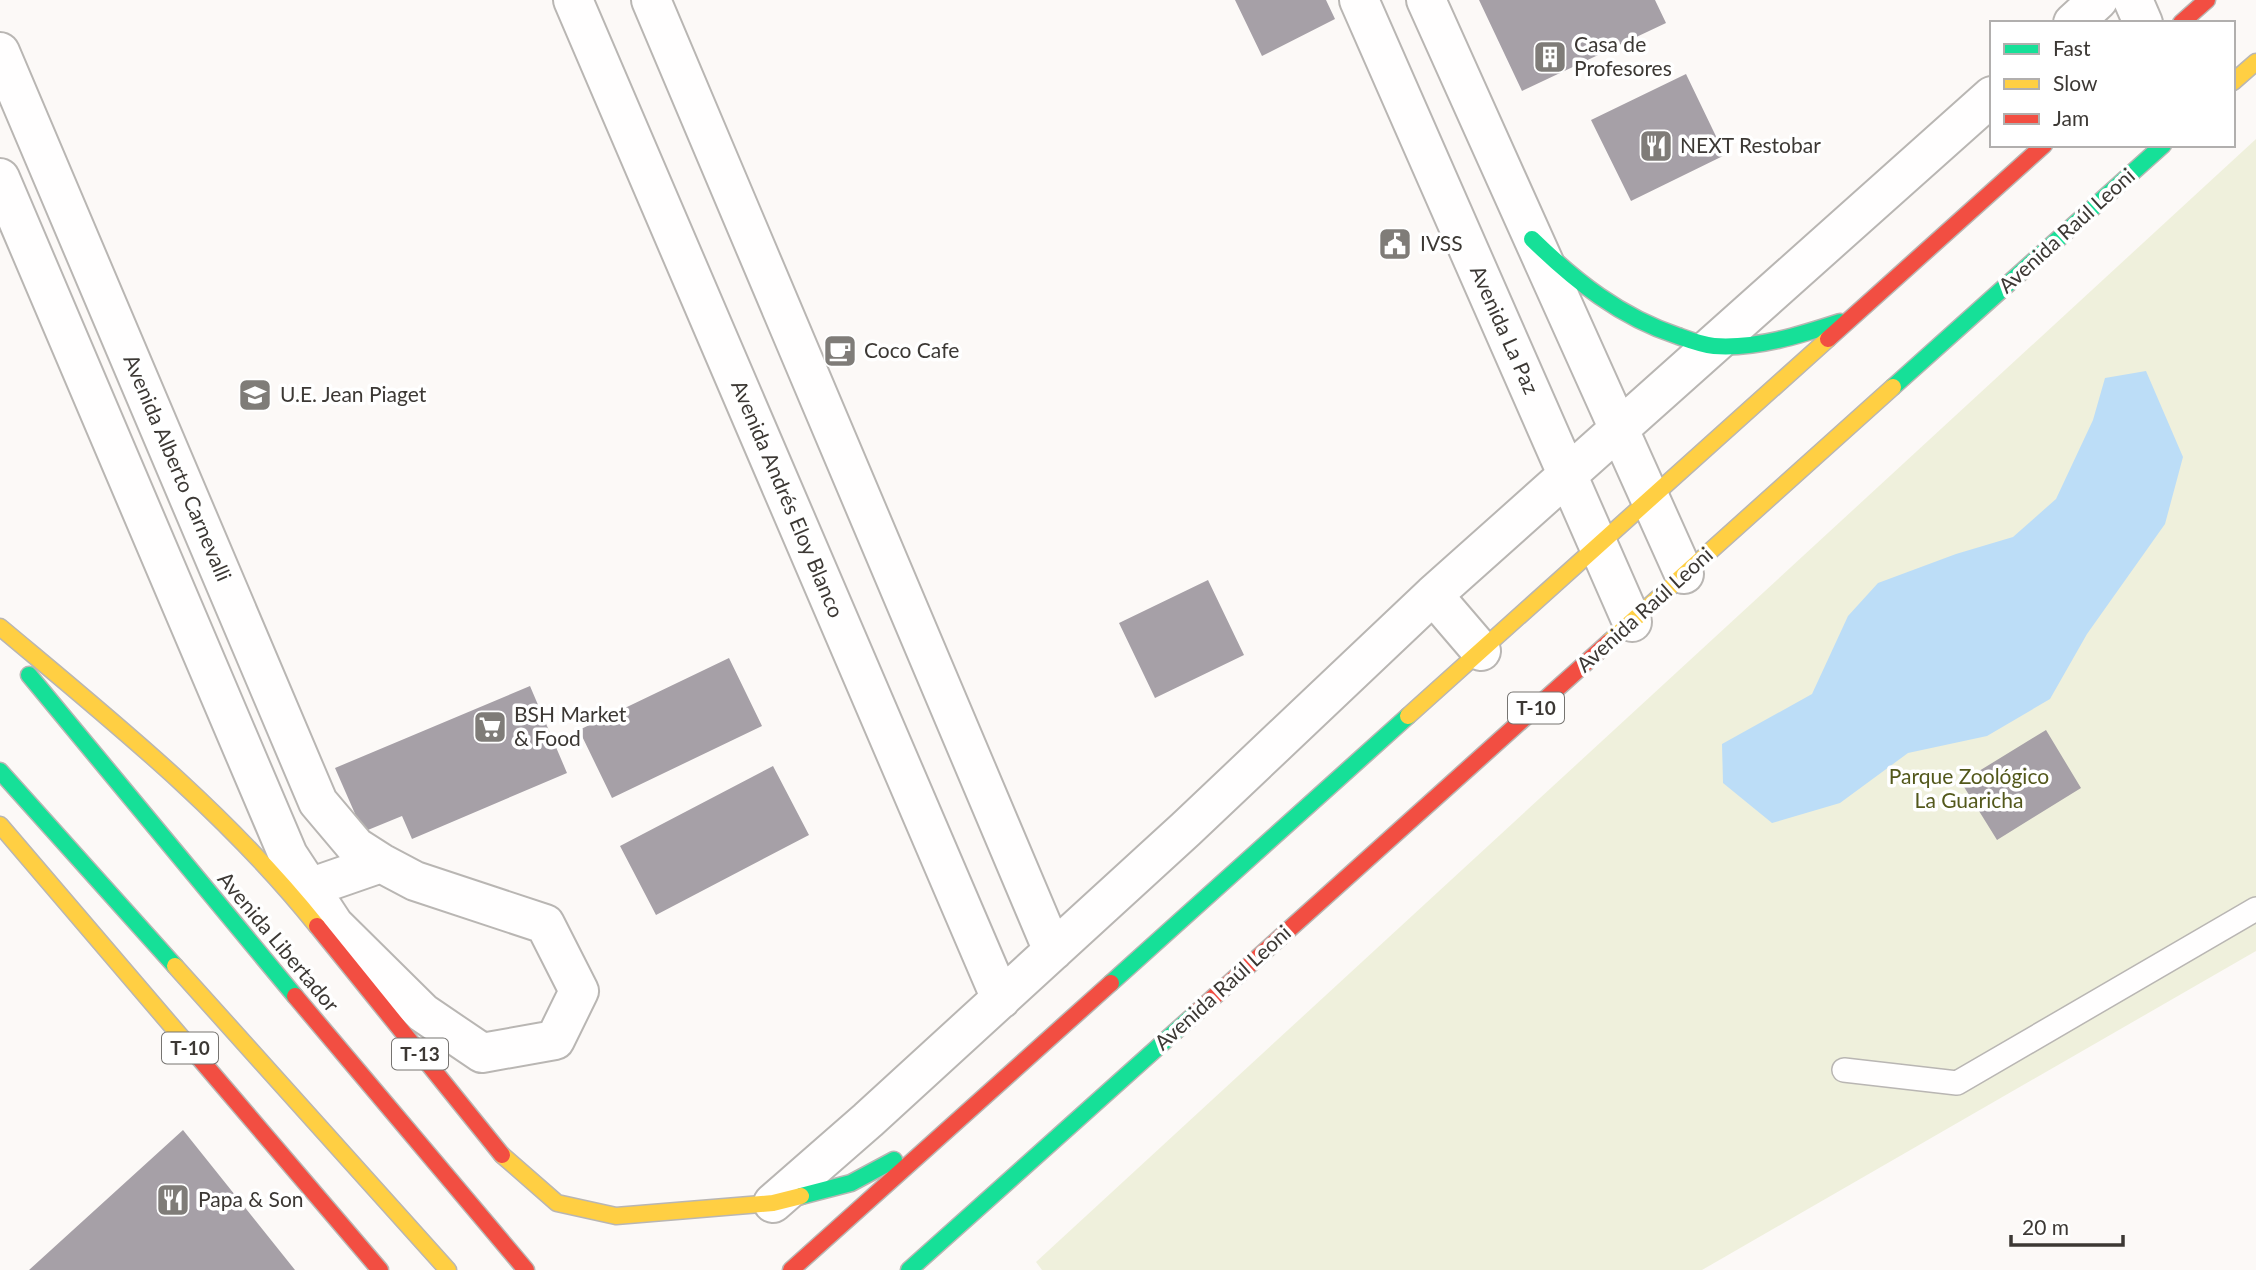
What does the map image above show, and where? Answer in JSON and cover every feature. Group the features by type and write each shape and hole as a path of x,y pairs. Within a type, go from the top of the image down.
{"highway":[{"path":"2235,80 2256,62"},
{"path":"791,1270 2043,147"},
{"name":"Avenida Raúl Leoni","path":"909,1270 2161,147"},
{"path":"1532,239 1570,277 1620,313 1657,331 1713,346 1764,343 1807,333 1852,318"},
{"name":"T-13","path":"0,627 162,763 291,894 495,1149 557,1203 616,1216 773,1203 851,1183 939,1137"},
{"name":"Avenida Libertador","path":"0,640 382,1101 526,1270"},
{"path":"0,771 449,1270"},
{"name":"T-10","path":"0,825 380,1270"}],"street":[{"name":"Avenida Andrés Eloy Blanco","path":"573,0 1001,999"},
{"path":"651,0 1053,951"},
{"name":"Avenida La Paz","path":"1359,0 1632,622"},
{"path":"1426,0 1685,574"},
{"path":"2075,21 2098,0"},
{"path":"2133,0 2142,21"},
{"name":"Avenida Alberto Carnevalli","path":"0,52 318,802 356,847 381,863 415,881 545,923 579,991 555,1040 482,1053 423,1013 334,925 309,888"},
{"path":"773,1203 868,1121 1186,829 1433,595 1990,98"},
{"path":"0,178 288,855 309,888 381,863"},
{"path":"1433,595 1481,651"}],"lane":[{"path":"1844,1070 1957,1083 2256,909"}],"green space":[{"name":"Parque Zoológico La Guaricha","path":"2256,139 2256,951 1702,1270 1042,1270 1036,1262"}],"water":[{"path":"2146,371 2183,457 2165,524 2087,634 2050,699 1987,736 1908,753 1840,803 1772,823 1723,783 1722,744 1812,694 1848,616 1878,583 1956,554 2013,537 2056,499 2093,420 2105,378"}],"building":[{"path":"1235,0 1326,0 1335,19 1262,56"},
{"name":"Casa de Profesores","path":"1479,0 1655,0 1666,23 1522,91"},
{"path":"1686,74 1725,155 1631,201 1591,120"},
{"path":"1208,580 1244,655 1155,698 1119,623"},
{"path":"729,658 762,726 612,798 579,730"},
{"name":"BSH Market & Food","path":"530,686 567,773 412,839 402,816 363,832 335,768"},
{"path":"2046,730 2081,788 1997,840 1961,782"},
{"path":"773,766 809,835 656,915 620,846"},
{"name":"Papa & Son","path":"183,1130 295,1270 29,1270"}],"traffic: fast":[{"path":"1893,387 2161,147"},
{"path":"1532,239 1582,283 1618,308 1657,328 1700,343 1714,346 1762,343 1840,322"},
{"path":"29,675 295,996"},
{"path":"1111,983 1408,716"},
{"path":"0,771 175,966"},
{"path":"909,1270 1196,1013"},
{"path":"801,1196 851,1183 894,1160"}],"traffic: slow":[{"path":"2235,80 2256,62"},
{"path":"1408,716 1828,339"},
{"path":"1609,642 1893,387"},
{"path":"0,627 125,732 206,806 245,844 317,926"},
{"path":"0,825 188,1045"},
{"path":"175,966 448,1270"},
{"path":"502,1155 557,1203 616,1216 773,1203 801,1196"}],"traffic: jam":[{"path":"2183,21 2207,0"},
{"path":"1828,339 2042,147"},
{"path":"1196,1013 1609,642"},
{"path":"317,926 502,1155"},
{"path":"791,1270 1111,983"},
{"path":"295,996 526,1270"},
{"path":"188,1045 380,1270"}],"place":[{"name":"Casa de Profesores","path":"1550,57"},
{"name":"NEXT Restobar","path":"1656,146"},
{"name":"IVSS","path":"1395,244"},
{"name":"Coco Cafe","path":"840,351"},
{"name":"U.E. Jean Piaget","path":"255,395"},
{"name":"BSH Market & Food","path":"490,727"},
{"name":"Papa & Son","path":"173,1200"}]}
